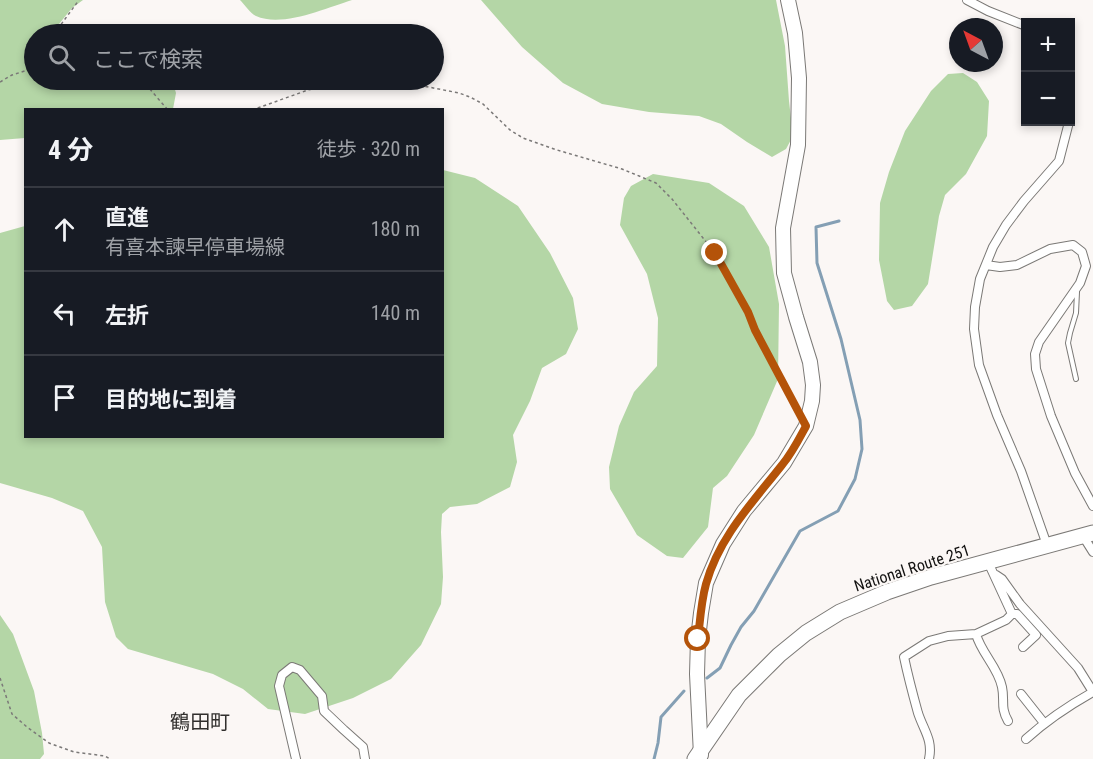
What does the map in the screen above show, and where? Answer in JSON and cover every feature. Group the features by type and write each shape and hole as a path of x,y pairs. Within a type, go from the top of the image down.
{"highway":[{"name":"National Route 251","path":"699,756 738,695 779,655 806,633 840,612 887,592 932,577 991,568 1047,545 1088,534"}],"main road":[{"path":"699,756 698,639 706,583 723,544 744,511 784,463 806,426 812,401 813,385 810,362 784,273 783,228 798,145 799,78 795,33 788,0"}],"street":[{"path":"967,0 1021,24"},
{"path":"1047,545 1021,471 979,365 974,329 975,307 980,279 993,247 1006,225 1059,161 1068,126"},
{"path":"986,266 1017,265 1050,249 1073,245 1082,252 1089,264 1077,288 1038,342 1035,354 1036,369 1051,416 1075,473 1093,507"},
{"path":"1088,534 1093,552"},
{"path":"991,568 1012,614"},
{"path":"991,568 1078,668 1093,692 1067,706 1026,740"},
{"path":"929,759 931,747 909,684 904,657 929,641 948,636 976,634 1006,620 1012,614"},
{"path":"1012,614 1017,614 1036,635 1023,647"},
{"path":"976,634 978,644 994,667 1002,688 1003,713 1008,720"},
{"path":"296,759 279,686 282,675 292,667 300,670 322,696 324,711 363,747 365,759"},
{"path":"1021,694 1044,723"}],"lane":[{"path":"1076,379 1068,343 1076,313 1077,288"}],"path":[{"path":"61,24 79,0"},
{"path":"0,82 24,71"},
{"path":"151,90 166,108"},
{"path":"258,108 308,90"},
{"path":"444,90 470,97 483,104 510,130 523,138 622,169 656,183 672,199 715,253 806,426"},
{"path":"0,678 12,714 27,727 49,743 74,752 105,756 110,759"}],"green space":[{"path":"0,0 83,0 72,8 59,24 24,24 24,90 175,90 176,93 173,108 24,108 24,138 0,140"},
{"path":"240,0 352,0 304,16 278,20 256,16"},
{"path":"481,0 776,0 785,46 793,136 786,149 772,157 721,124 699,116 649,112 602,104 563,83 522,47"},
{"path":"963,73 977,82 989,101 987,136 966,174 945,195 939,216 928,284 912,306 894,310 887,301 879,260 880,203 889,172 905,131 931,91 948,74"},
{"path":"444,170 475,178 518,206 550,253 573,298 578,329 566,354 542,368 530,401 513,435 517,462 510,487 477,504 450,507 442,514 441,604 421,645 391,679 353,698 305,714 268,709 243,689 213,674 128,649 116,637 105,602 102,547 83,511 52,498 0,483 0,233 24,226 24,438 444,438"},
{"path":"653,174 709,183 744,206 769,247 779,304 778,379 754,435 727,476 713,488 708,527 683,558 667,556 637,535 610,489 609,467 619,426 634,392 657,366 658,318 647,274 620,225 624,198 631,186"},
{"path":"0,615 13,634 34,691 44,754 40,759 0,759"}],"waterway":[{"path":"707,678 720,668 741,627 754,611 800,531 838,511 855,479 862,449 860,420 841,339 817,263 816,227 839,221"},
{"path":"654,759 661,717 684,691"}],"district":[{"name":"鶴田町","path":"200,722"}],"route":[{"path":"698,639 706,583 723,544 744,511 784,463 806,426 715,253"}]}
